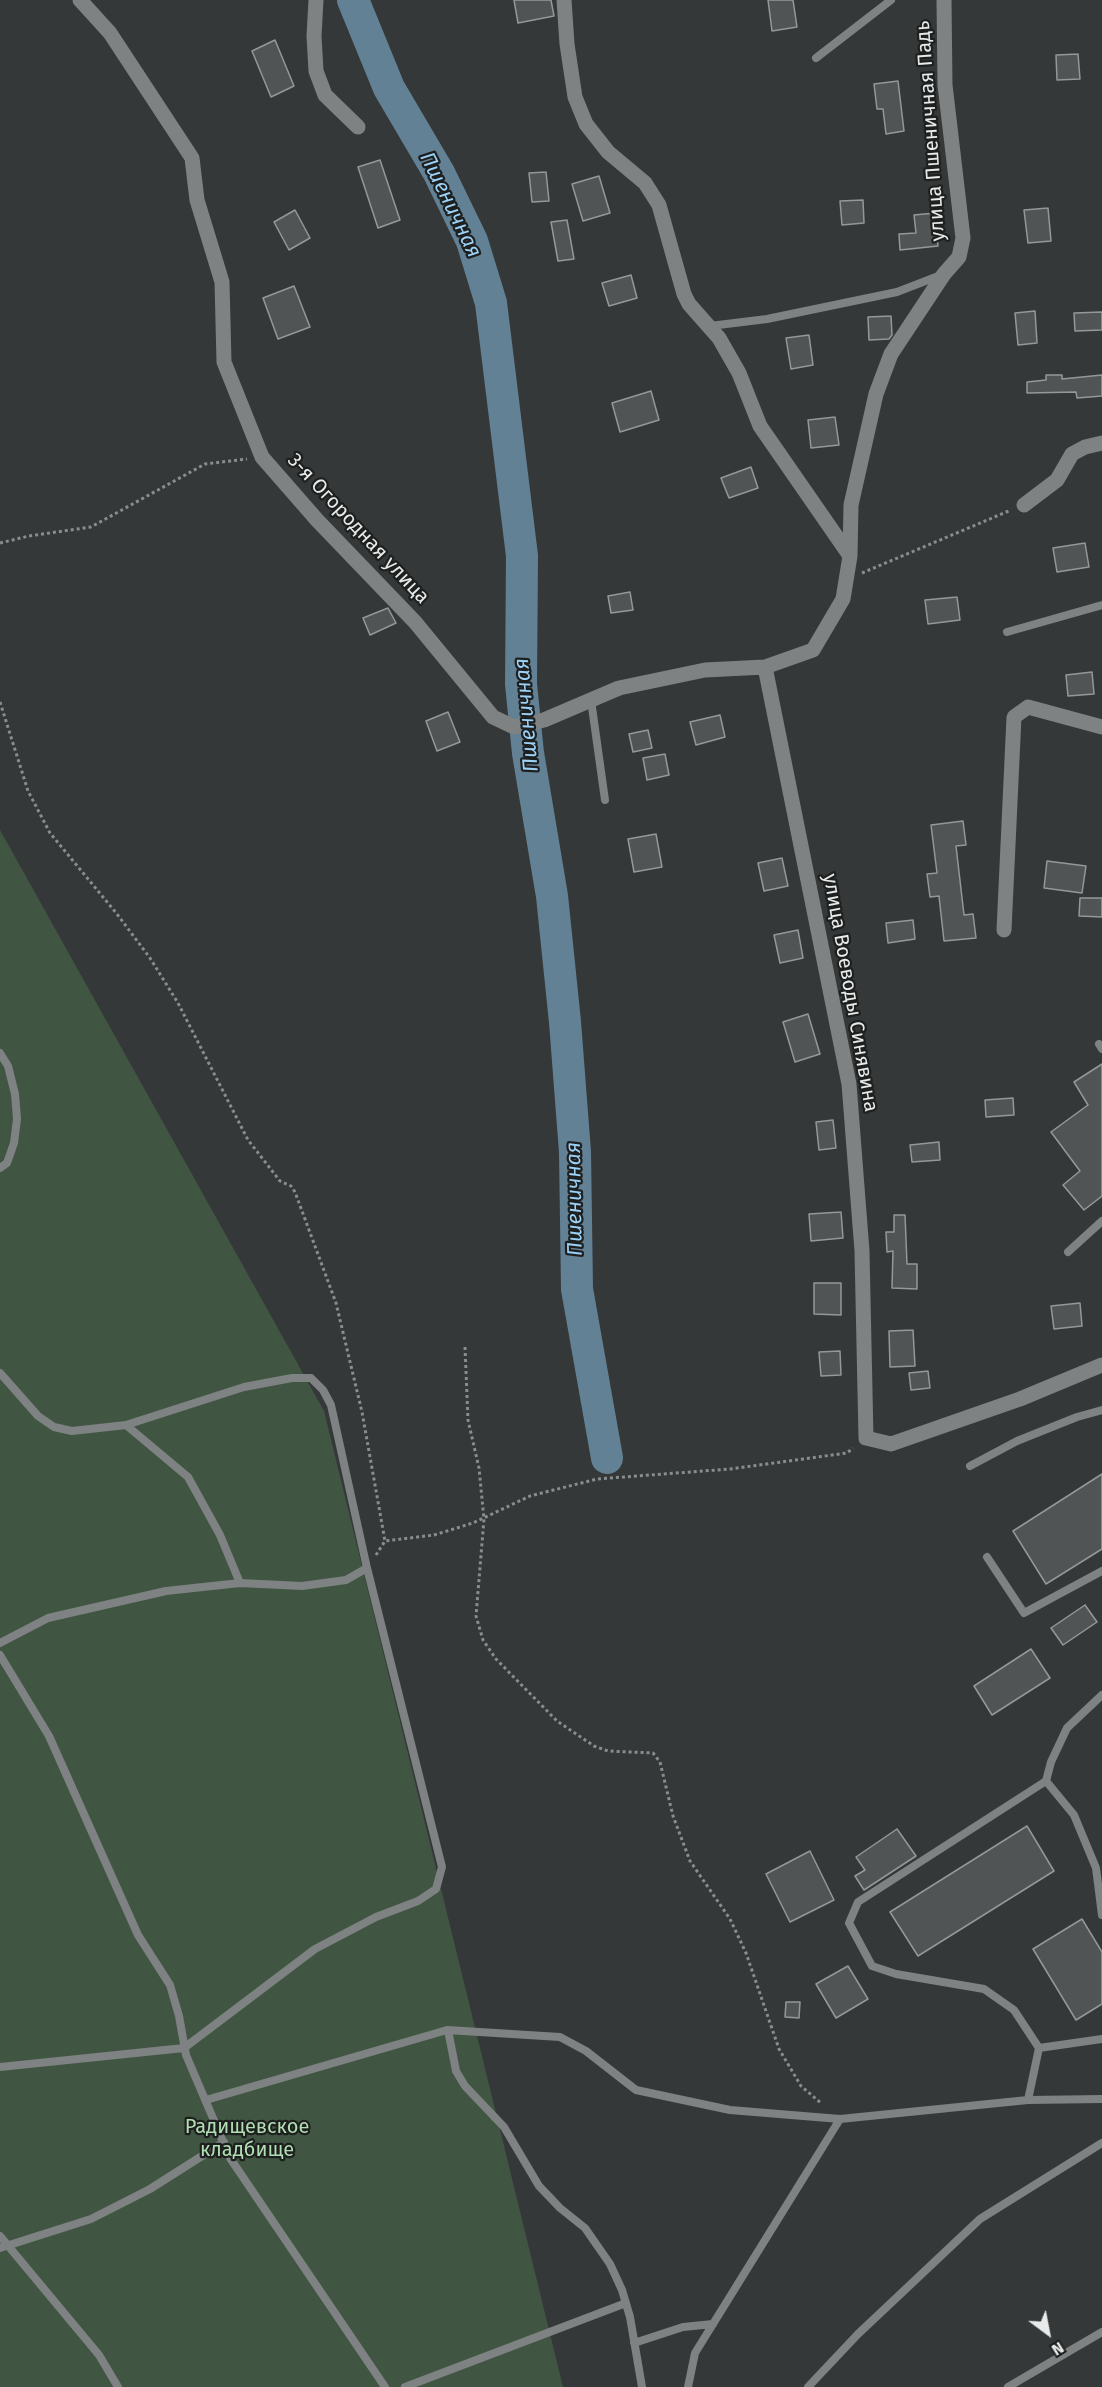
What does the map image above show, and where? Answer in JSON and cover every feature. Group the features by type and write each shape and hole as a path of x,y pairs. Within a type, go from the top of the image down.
{"street":[{"name":"3-я Огородная улица","path":"80,0 110,33 192,158 197,200 222,282 224,362 262,457 317,520 416,622 493,717 514,727 544,720 619,688 705,670 765,667 813,650 843,599 846,579"},
{"path":"316,0 314,36 316,70 325,95 358,127"},
{"path":"564,0 567,44 575,97 586,124 608,152 645,183 659,205 684,294 689,304 719,338 739,373 760,426 850,556"},
{"name":"улица Пшеничная Падь","path":"846,579 850,556 851,505 876,394 891,354 944,274 959,257 963,238 945,85 944,0"},
{"path":"1024,505 1057,480 1072,454 1085,447 1102,443"},
{"name":"улица Воеводы Синявина","path":"765,667 849,1084 862,1251 866,1438"},
{"path":"1004,930 1014,717 1028,707 1102,727"},
{"path":"866,1438 891,1444 1020,1399 1102,1365"}],"lane":[{"path":"816,58 891,0"},
{"path":"709,327 767,319 897,292 944,274"},
{"path":"1007,632 1102,605"},
{"path":"591,700 605,800"},
{"path":"0,1053 8,1066 15,1094 17,1119 14,1143 7,1163 0,1168"},
{"path":"1068,1252 1102,1221"},
{"path":"0,1373 38,1416 54,1427 72,1431 126,1425 244,1386 292,1378 311,1378 324,1390 331,1405 367,1568 442,1867 436,1889 418,1901 376,1917 315,1949 184,2048 0,2067"},
{"path":"970,1466 1017,1441 1077,1417 1102,1410"},
{"path":"126,1425 188,1477 220,1535 240,1583"},
{"path":"987,1557 1024,1613 1102,1571"},
{"path":"0,1643 48,1618 166,1591 240,1583 302,1586 346,1580 367,1568"},
{"path":"0,1656 49,1736 138,1935 170,1985 179,2016 184,2048 230,2158 385,2387"},
{"path":"1028,2100 1039,2048 1014,2010 984,1989 896,1974 872,1966 849,1923 858,1902 1046,1781 1051,1762 1067,1728 1102,1695"},
{"path":"1046,1781 1074,1815 1096,1868 1102,1915"},
{"path":"448,2030 456,2071 465,2085 504,2127 539,2186 560,2208 585,2228 610,2264 626,2303 642,2387"},
{"path":"206,2100 448,2030 560,2037 586,2051 636,2090 730,2110 840,2119 1028,2100 1102,2099"},
{"path":"1039,2048 1102,2039"},
{"path":"688,2387 695,2353 840,2119"},
{"path":"4,2247 92,2219 150,2189 224,2142"},
{"path":"808,2387 858,2334 980,2219 1102,2143"},
{"path":"0,2236 4,2247 99,2355 118,2387"},
{"path":"405,2387 626,2303"},
{"path":"634,2343 683,2327 714,2324"},
{"path":"1008,2387 1102,2332"}],"path":[{"path":"0,543 28,536 91,527 205,464 262,457"},
{"path":"846,579 1024,505"},
{"path":"0,702 28,791 51,833 150,958 178,1003 248,1140 280,1181 291,1186 295,1192 336,1303 362,1412 385,1541 367,1568"},
{"path":"465,1347 468,1420 479,1468 484,1520 476,1616 483,1640 496,1659 557,1721 594,1746 609,1751 653,1754 660,1762 673,1816 690,1861 730,1919 746,1953 779,2049 801,2086 840,2119"},
{"path":"385,1541 434,1534 484,1520 501,1509 530,1496 597,1479 730,1469 847,1453 866,1438"}],"green space":[{"name":"Радищевское кладбище","path":"0,830 324,1411 563,2387 0,2387"}],"building":[{"path":"514,0 551,0 554,16 518,23"},
{"path":"768,0 793,0 797,27 772,31"},
{"path":"275,40 294,86 271,97 252,51"},
{"path":"1078,54 1080,79 1057,80 1056,55"},
{"path":"898,81 904,131 886,134 883,109 877,109 874,84"},
{"path":"380,160 400,220 378,228 358,167"},
{"path":"546,172 549,201 532,202 529,173"},
{"path":"599,176 610,213 583,221 572,184"},
{"path":"863,200 864,223 842,225 840,201"},
{"path":"1048,208 1051,241 1028,243 1024,210"},
{"path":"295,210 310,238 289,250 274,222"},
{"path":"935,213 938,246 900,250 899,234 916,233 914,215"},
{"path":"567,220 574,259 558,261 551,222"},
{"path":"631,275 637,298 609,306 602,283"},
{"path":"294,286 310,327 278,339 263,298"},
{"path":"1035,311 1037,343 1018,345 1015,313"},
{"path":"1102,312 1102,330 1075,331 1074,313"},
{"path":"891,316 892,335 889,339 869,340 868,317"},
{"path":"809,335 813,365 791,369 786,338"},
{"path":"1046,375 1062,375 1062,379 1102,375 1102,396 1077,398 1076,392 1027,393 1027,382 1046,380"},
{"path":"651,391 659,420 620,432 612,403"},
{"path":"835,417 839,445 811,448 808,420"},
{"path":"751,467 758,488 729,498 721,478"},
{"path":"1085,543 1089,567 1057,572 1053,548"},
{"path":"630,592 633,610 611,613 608,596"},
{"path":"957,597 960,620 928,624 925,600"},
{"path":"388,608 396,623 370,635 363,618"},
{"path":"1092,672 1094,694 1068,696 1066,675"},
{"path":"448,712 460,742 437,751 426,721"},
{"path":"720,715 725,737 696,745 690,722"},
{"path":"648,730 652,748 633,752 629,734"},
{"path":"665,754 669,775 647,780 643,758"},
{"path":"963,821 966,845 956,846 964,915 973,914 976,938 944,941 939,896 930,897 927,874 937,873 931,825"},
{"path":"656,834 662,867 634,872 628,839"},
{"path":"782,858 788,886 764,891 758,863"},
{"path":"1047,861 1086,866 1082,893 1044,888"},
{"path":"1080,898 1102,898 1102,917 1079,916"},
{"path":"913,920 915,939 888,943 886,923"},
{"path":"798,930 803,958 780,963 774,935"},
{"path":"808,1014 820,1054 795,1062 783,1022"},
{"path":"1102,1064 1102,1196 1084,1210 1063,1185 1080,1171 1051,1132 1088,1105 1074,1082"},
{"path":"1013,1098 1014,1115 986,1117 985,1100"},
{"path":"833,1120 836,1148 819,1150 816,1122"},
{"path":"939,1142 940,1160 912,1162 910,1145"},
{"path":"841,1212 843,1238 811,1241 809,1214"},
{"path":"894,1215 905,1215 907,1264 917,1264 917,1289 892,1288 893,1251 887,1252 886,1232 894,1232"},
{"path":"814,1283 841,1283 841,1315 814,1314"},
{"path":"1080,1303 1082,1326 1054,1329 1051,1306"},
{"path":"913,1330 915,1366 890,1367 889,1331"},
{"path":"840,1351 841,1375 821,1376 819,1352"},
{"path":"928,1371 930,1388 911,1390 909,1373"},
{"path":"1102,1474 1102,1549 1046,1584 1013,1531"},
{"path":"1085,1605 1097,1622 1063,1645 1051,1628"},
{"path":"1031,1649 1050,1678 992,1715 974,1686"},
{"path":"1027,1826 1054,1871 918,1956 890,1912"},
{"path":"897,1829 916,1856 864,1890 855,1876 865,1870 856,1857"},
{"path":"810,1851 834,1900 790,1922 766,1874"},
{"path":"1082,1919 1102,1952 1102,2004 1076,2020 1033,1949"},
{"path":"848,1966 868,1999 836,2018 816,1984"},
{"path":"786,2002 800,2002 799,2018 785,2017"}],"waterway":[{"name":"Пшеничная","path":"353,0 389,88 439,173 472,241 491,303 522,556 521,684 528,753 552,896 565,1022 575,1152 577,1289 607,1458"}]}
